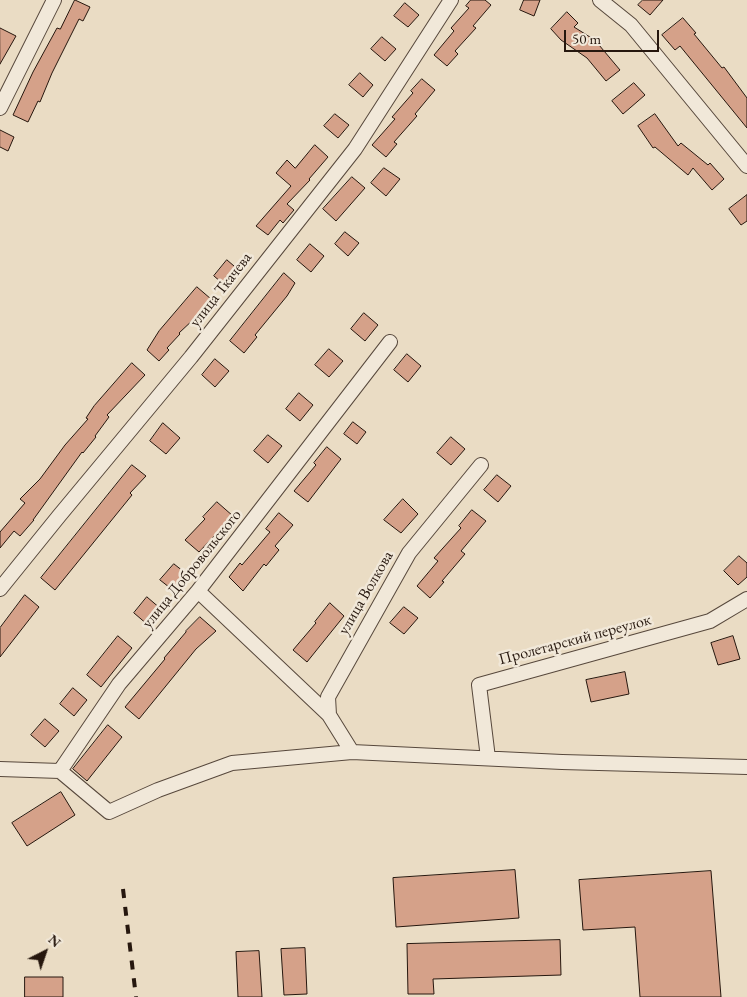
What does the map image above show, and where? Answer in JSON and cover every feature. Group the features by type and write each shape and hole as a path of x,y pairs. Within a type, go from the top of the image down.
{"street":[{"path":"0,108 54,0"},
{"name":"улица Ткачева","path":"0,589 58,516 191,357 354,148 451,0"},
{"path":"600,0 631,24 747,166"},
{"name":"улица Добровольского","path":"60,771 119,684 198,591 390,342"},
{"name":"улица Волкова","path":"329,715 328,697 409,553 481,465"},
{"path":"198,591 329,715 352,752"},
{"name":"Пролетарский переулок","path":"488,758 479,685 710,621 747,599"},
{"path":"0,769 60,771 109,812 158,790 232,763 352,752 562,762 747,767"}],"building":[{"path":"75,0 90,7 83,21 79,19 40,102 38,101 28,122 13,115 33,72 57,28 60,29"},
{"path":"471,0 485,0 491,5 473,26 476,28 455,51 458,54 447,66 434,55 454,31 451,28 469,8 466,6"},
{"path":"524,0 540,0 534,16 520,10"},
{"path":"643,0 663,0 650,15 638,5"},
{"path":"405,3 419,15 408,27 394,16"},
{"path":"567,12 578,23 574,27 601,44 599,45 620,70 606,81 587,58 561,40 551,29"},
{"path":"683,18 747,98 747,128 680,46 675,50 662,35"},
{"path":"0,28 16,36 0,64"},
{"path":"382,37 396,49 385,61 371,49"},
{"path":"360,73 373,85 363,97 349,85"},
{"path":"422,79 435,90 415,114 417,116 394,142 397,144 386,157 372,145 395,119 392,117 413,93 411,91"},
{"path":"634,83 645,95 623,114 612,101"},
{"path":"335,114 349,125 338,138 324,126"},
{"path":"655,114 678,146 681,143 708,165 710,163 724,179 712,190 693,168 688,175 655,147 653,148 638,126"},
{"path":"0,130 14,137 8,151 0,147"},
{"path":"315,145 328,157 310,180 287,204 294,210 283,223 280,220 268,235 256,226 291,186 276,173 287,160 295,168"},
{"path":"384,168 400,179 386,196 371,183"},
{"path":"352,177 365,188 336,221 323,209"},
{"path":"747,195 747,221 741,225 729,209"},
{"path":"345,232 359,243 348,256 335,244"},
{"path":"310,244 324,256 311,272 297,260"},
{"path":"227,260 241,272 228,288 214,276"},
{"path":"284,273 295,283 287,296 255,335 257,337 244,353 230,341"},
{"path":"197,287 211,299 179,333 167,348 169,350 159,361 147,350 159,331"},
{"path":"364,313 378,325 365,341 351,329"},
{"path":"329,349 343,361 329,377 315,365"},
{"path":"407,354 421,366 408,382 394,370"},
{"path":"215,359 229,371 215,387 202,375"},
{"path":"132,363 145,375 107,415 109,417 96,437 82,452 34,520 20,536 14,531 0,548 0,532 25,503 20,499 40,479 65,445 88,419 86,418 94,406"},
{"path":"299,393 313,405 300,421 286,409"},
{"path":"353,422 366,432 357,444 344,434"},
{"path":"163,423 180,438 166,454 150,441"},
{"path":"268,435 282,446 268,463 254,451"},
{"path":"451,437 465,449 451,465 437,453"},
{"path":"327,447 341,459 308,502 294,491 316,465 314,463"},
{"path":"132,465 146,476 130,493 132,495 55,590 41,578"},
{"path":"497,475 511,486 498,502 484,490"},
{"path":"403,499 418,514 401,533 384,520"},
{"path":"217,502 233,516 199,552 185,540 205,519 203,517"},
{"path":"472,510 486,521 461,551 465,554 430,598 417,586 438,561 434,558 461,528 459,526"},
{"path":"279,513 293,525 275,546 279,550 266,566 264,564 243,591 229,577 240,563 242,565 270,532 266,529"},
{"path":"739,556 747,563 747,577 738,585 724,571"},
{"path":"174,564 188,575 174,591 160,580"},
{"path":"25,595 39,607 0,657 0,628"},
{"path":"147,597 161,609 148,625 134,613"},
{"path":"330,603 344,616 307,662 293,650"},
{"path":"404,607 418,618 404,634 390,623"},
{"path":"200,617 216,631 196,649 139,719 125,707 186,631"},
{"path":"118,636 132,648 101,687 87,675"},
{"path":"733,636 740,659 718,665 711,643"},
{"path":"625,672 629,694 591,702 586,680"},
{"path":"73,688 87,700 74,716 60,704"},
{"path":"45,719 59,731 45,747 31,735"},
{"path":"108,725 122,737 87,781 73,769"},
{"path":"61,792 75,815 27,846 12,823"},
{"path":"515,870 519,918 396,927 393,878"},
{"path":"711,871 721,997 640,997 635,927 583,930 579,880"},
{"path":"560,940 561,975 433,979 434,994 408,994 407,944"},
{"path":"305,948 307,994 284,995 281,949"},
{"path":"259,951 262,997 238,997 236,952"},
{"path":"25,977 63,977 63,997 25,997"}],"railway":[{"path":"123,889 136,997"}]}
